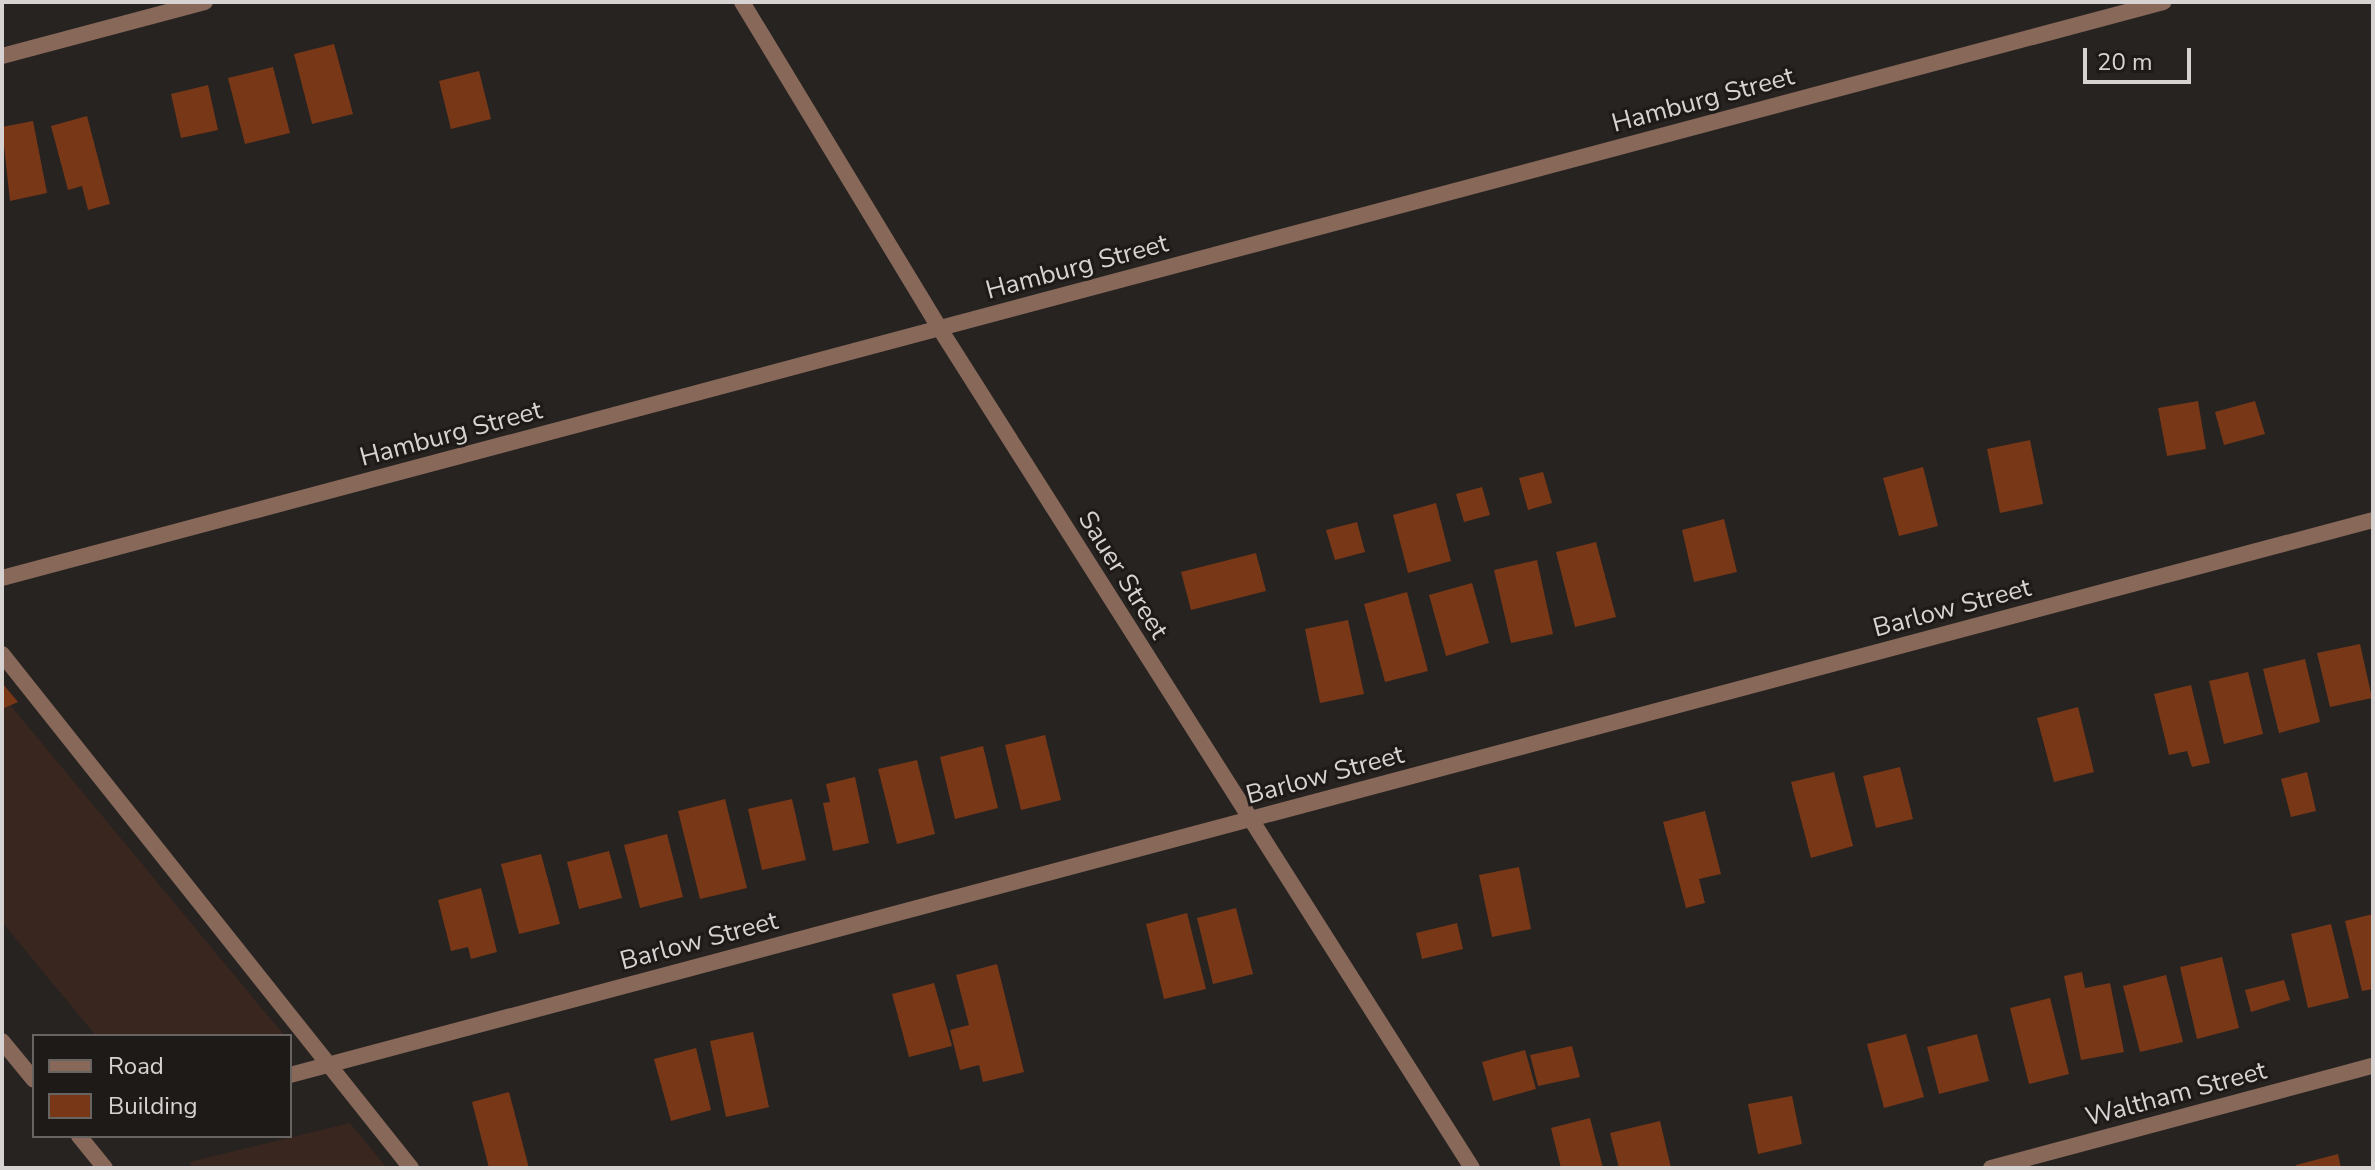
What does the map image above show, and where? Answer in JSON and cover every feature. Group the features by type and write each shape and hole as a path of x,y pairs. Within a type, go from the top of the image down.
{"street":[{"path":"2,56 205,2"},
{"name":"Sauer Street","path":"742,2 940,329 1472,1168"},
{"name":"Hamburg Street","path":"2,578 2164,2"},
{"name":"Barlow Street","path":"292,1074 2373,520"},
{"path":"2,654 411,1168"},
{"path":"2,1041 32,1078"},
{"name":"Waltham Street","path":"1991,1168 2373,1066"},
{"path":"81,1138 105,1168"}],"shaded area":[{"path":"2,695 283,1034 94,1034 2,922"},
{"path":"350,1123 387,1168 193,1168 189,1162 292,1138"}],"building":[{"path":"334,44 353,114 312,124 294,54"},
{"path":"273,67 290,133 245,144 228,78"},
{"path":"479,71 491,119 451,129 439,81"},
{"path":"208,85 218,130 181,138 171,94"},
{"path":"87,116 110,204 88,210 82,186 68,190 51,126"},
{"path":"33,121 47,193 10,201 2,127"},
{"path":"2198,401 2206,449 2167,456 2158,408"},
{"path":"2255,401 2265,434 2224,445 2215,412"},
{"path":"2030,440 2043,504 2000,513 1987,449"},
{"path":"1923,467 1938,526 1899,536 1883,478"},
{"path":"1543,472 1552,503 1528,510 1519,478"},
{"path":"1482,487 1490,515 1464,522 1456,494"},
{"path":"1436,503 1451,561 1408,573 1393,515"},
{"path":"1724,519 1737,572 1694,582 1682,530"},
{"path":"1357,522 1365,552 1335,560 1326,530"},
{"path":"1596,542 1616,617 1575,627 1556,552"},
{"path":"1256,553 1266,591 1191,610 1181,572"},
{"path":"1537,560 1553,634 1511,643 1494,570"},
{"path":"1472,583 1489,643 1446,656 1429,595"},
{"path":"1407,592 1428,671 1385,682 1364,604"},
{"path":"1348,620 1364,694 1320,703 1305,629"},
{"path":"2360,644 2372,698 2330,707 2317,653"},
{"path":"2305,659 2320,722 2279,733 2263,669"},
{"path":"2248,672 2263,734 2224,744 2209,681"},
{"path":"2,683 18,702 2,709"},
{"path":"2191,685 2210,763 2192,767 2187,751 2169,755 2154,694"},
{"path":"2078,707 2094,772 2054,782 2037,718"},
{"path":"1045,735 1061,800 1021,810 1005,745"},
{"path":"983,746 998,808 955,819 940,757"},
{"path":"917,760 935,834 897,844 878,769"},
{"path":"1900,767 1913,819 1876,828 1863,776"},
{"path":"1834,772 1853,846 1811,858 1791,782"},
{"path":"2307,772 2316,811 2291,817 2281,779"},
{"path":"855,777 869,843 833,851 823,803 830,802 826,784"},
{"path":"725,799 747,888 700,899 678,811"},
{"path":"792,799 806,860 762,870 748,809"},
{"path":"1705,811 1721,874 1699,879 1705,903 1686,908 1663,822"},
{"path":"667,834 683,897 640,908 624,845"},
{"path":"609,851 622,898 579,909 567,862"},
{"path":"541,854 560,924 519,934 501,864"},
{"path":"1519,867 1531,929 1492,937 1479,875"},
{"path":"481,888 497,952 471,959 468,947 451,951 438,900"},
{"path":"1236,908 1253,974 1213,984 1197,918"},
{"path":"1187,913 1206,989 1164,999 1146,924"},
{"path":"2373,914 2373,989 2362,991 2345,921"},
{"path":"1457,923 1463,949 1422,959 1416,933"},
{"path":"2331,924 2349,998 2308,1008 2291,934"},
{"path":"2222,957 2239,1028 2197,1039 2180,967"},
{"path":"997,964 1024,1072 983,1082 979,1065 960,1070 950,1030 969,1025 956,975"},
{"path":"2082,972 2085,988 2110,983 2124,1052 2081,1060 2064,976"},
{"path":"2166,975 2183,1042 2140,1052 2123,986"},
{"path":"2284,980 2290,1000 2251,1012 2245,990"},
{"path":"934,983 952,1046 909,1057 892,994"},
{"path":"2050,998 2069,1074 2029,1084 2010,1008"},
{"path":"753,1032 769,1107 726,1117 710,1041"},
{"path":"1906,1034 1924,1097 1884,1108 1867,1044"},
{"path":"1977,1034 1989,1081 1939,1094 1927,1047"},
{"path":"1572,1046 1580,1077 1538,1086 1530,1055"},
{"path":"696,1048 711,1110 671,1121 654,1059"},
{"path":"1525,1050 1536,1089 1493,1101 1482,1062"},
{"path":"509,1092 529,1168 489,1168 472,1102"},
{"path":"1792,1096 1802,1144 1758,1154 1748,1104"},
{"path":"1590,1118 1603,1168 1561,1168 1551,1128"},
{"path":"1660,1121 1671,1168 1619,1168 1610,1133"},
{"path":"2338,1154 2341,1168 2297,1168 2296,1165"}]}
